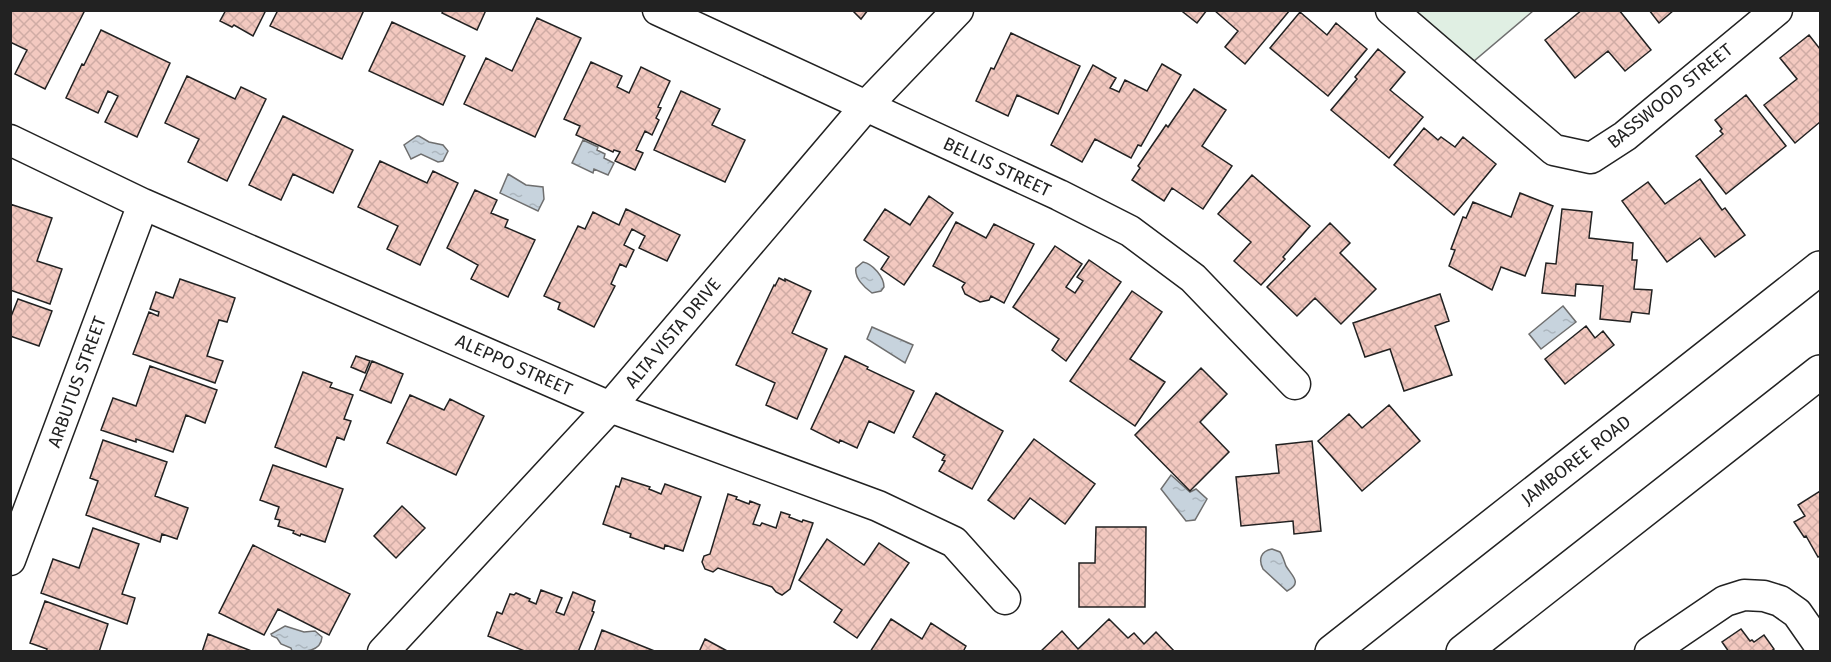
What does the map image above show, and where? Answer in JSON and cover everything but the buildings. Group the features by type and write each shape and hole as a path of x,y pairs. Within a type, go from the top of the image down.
{"main road":[{"name":"JAMBOREE ROAD","path":"1332,651 1821,268"},
{"path":"1463,651 1821,372"}],"street":[{"name":"ALTA VISTA DRIVE","path":"383,651 610,407 866,106 958,10"},
{"name":"BASSWOOD STREET","path":"1391,10 1554,150 1591,158 1625,136 1777,10"},
{"name":"BELLIS STREET","path":"668,13 1059,195 1130,231 1193,278 1295,384"},
{"name":"ALEPPO STREET","path":"10,140 143,204 610,407 878,506 954,542 1005,599"},
{"name":"ARBUTUS STREET","path":"10,560 143,204"},
{"path":"1650,651 1725,601 1744,595 1764,596 1780,602 1797,613 1821,646"}],"green space":[{"path":"1413,11 1533,11 1474,61"}],"water":[{"path":"417,136 443,145 448,151 443,161 438,162 421,154 411,159 404,145"},
{"path":"583,140 598,147 597,150 605,154 604,158 614,163 608,175 594,169 593,173 572,163"},
{"path":"508,174 526,185 543,187 544,199 538,211 500,193"},
{"path":"863,262 874,268 880,275 884,283 881,291 872,293 858,279 856,268"},
{"path":"1563,306 1576,322 1541,349 1529,334"},
{"path":"872,327 913,345 905,363 867,339"},
{"path":"1171,475 1190,492 1196,489 1207,499 1195,520 1186,521 1161,489"},
{"path":"1272,549 1280,552 1295,579 1292,588 1287,591 1263,569 1261,559 1263,554"},
{"path":"285,626 304,632 315,631 322,637 319,646 311,650 292,651 271,634"}]}
